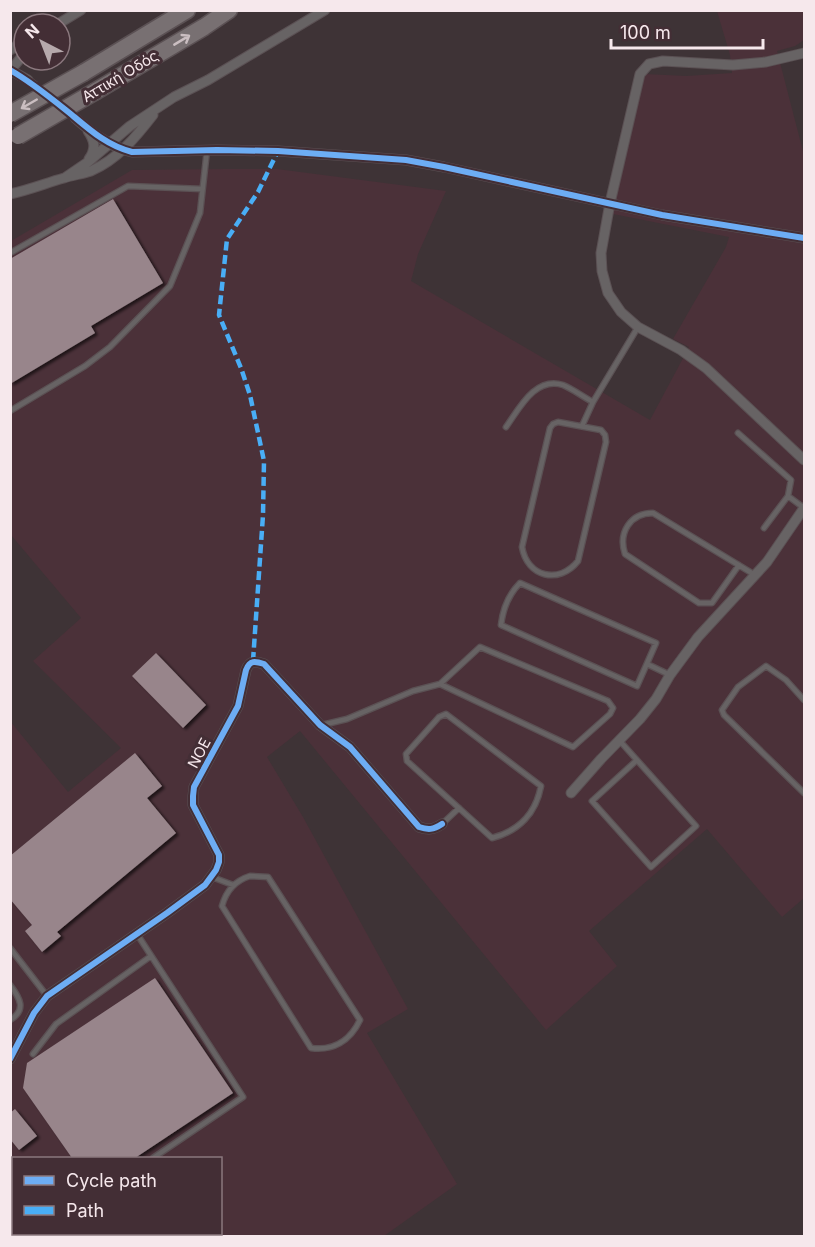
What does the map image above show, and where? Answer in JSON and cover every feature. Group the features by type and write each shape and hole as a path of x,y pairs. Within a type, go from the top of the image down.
{"highway":[{"name":"Αττική Οδός","path":"10,114 187,10"},
{"name":"Αττική Οδός","path":"14,138 204,27 229,10"}],"street":[{"path":"66,177 136,122 174,97 208,80 325,10"},
{"path":"804,53 766,62 733,65 663,61 649,64 640,74 610,203 601,253 602,271 608,293 621,312 638,327 681,350 706,368 804,460"},
{"path":"11,71 28,80"},
{"path":"10,194 93,170 123,150 156,110"},
{"path":"75,118 109,144 132,152 207,150 307,152 406,160 662,215 804,238"},
{"path":"85,126 94,145 94,153 88,162"},
{"path":"142,128 143,142 160,151"},
{"path":"571,794 640,719 698,637 767,562 804,508"},
{"name":"NOE","path":"212,877 219,862 219,855 193,805 194,787 238,706 248,665 252,661 264,664 320,725 350,747 419,826 426,830 435,829 442,824"},
{"path":"10,1059 34,1013 47,996 205,885 212,877"}],"lane":[{"path":"10,411 85,366 110,347 170,286 200,213 207,150"},
{"path":"10,253 128,186 202,189"},
{"path":"582,426 593,402 638,327"},
{"path":"506,427 530,393 552,383 564,385 593,402"},
{"path":"558,422 582,426 601,430 606,442 578,561 565,573 547,575 530,565 522,547 550,428 558,422"},
{"path":"738,433 791,480 788,496 764,528"},
{"path":"788,496 804,508"},
{"path":"739,565 712,603 699,603 625,554 623,536 628,525 636,517 653,513 739,565 755,575"},
{"path":"520,583 656,643 647,664 637,686 501,625 507,601 520,583"},
{"path":"320,725 347,718 413,691 440,684 480,647 608,701 613,708 610,714 573,747 440,684"},
{"path":"647,664 669,675"},
{"path":"804,700 786,680 766,666 738,687 722,710 724,715 804,793"},
{"path":"446,714 542,786 537,802 528,817 516,829 500,836 492,838 459,808 407,761 406,754 439,717 446,714"},
{"path":"619,740 637,760 696,826 651,867 592,801 637,760"},
{"path":"442,824 459,808"},
{"path":"212,877 233,885 250,876 268,877 360,1020 346,1040 333,1047 311,1048 222,906 226,894 233,885"},
{"path":"137,934 243,1097 154,1157"},
{"path":"10,948 47,996"},
{"path":"33,1054 56,1024 151,956"},
{"path":"10,985 19,997 21,1006 15,1017 10,1020"}],"shaded area":[{"path":"717,11 804,11 804,40 795,46 777,51 804,155 804,898 782,917 707,829 589,931 617,966 546,1030 300,731 267,757 303,817 408,1009 367,1033 457,1184 384,1236 11,1236 10,721 68,792 121,748 33,661 81,618 11,535 11,241 132,170 277,169 446,191 418,254 411,281 650,420 689,347 673,339 726,247 729,237 613,214 615,199 645,74 686,76 732,73 730,55"}],"building":[{"path":"113,199 163,283 91,326 95,333 10,384 10,259"},
{"path":"156,653 206,705 183,728 132,676"},
{"path":"135,753 162,786 147,798 176,833 57,932 61,936 42,952 25,931 32,925 10,899 10,856"},
{"path":"155,978 233,1093 137,1157 71,1157 23,1088 27,1063"},
{"path":"15,1109 37,1136 19,1150 10,1139 10,1113"}],"tunnel":[{"path":"28,80 66,110"}],"marked path":[{"path":"253,661 263,515 264,461 250,395 219,315 227,239 258,192 278,151"}],"cycle path":[{"path":"10,70 42,91 100,137 132,152 278,151 406,160 662,215 804,238"},
{"path":"10,1059 34,1013 47,996 205,885 216,870 219,855 193,805 194,787 238,706 246,670 251,663 264,664 320,725 350,747 419,827 430,829 442,824"}]}
